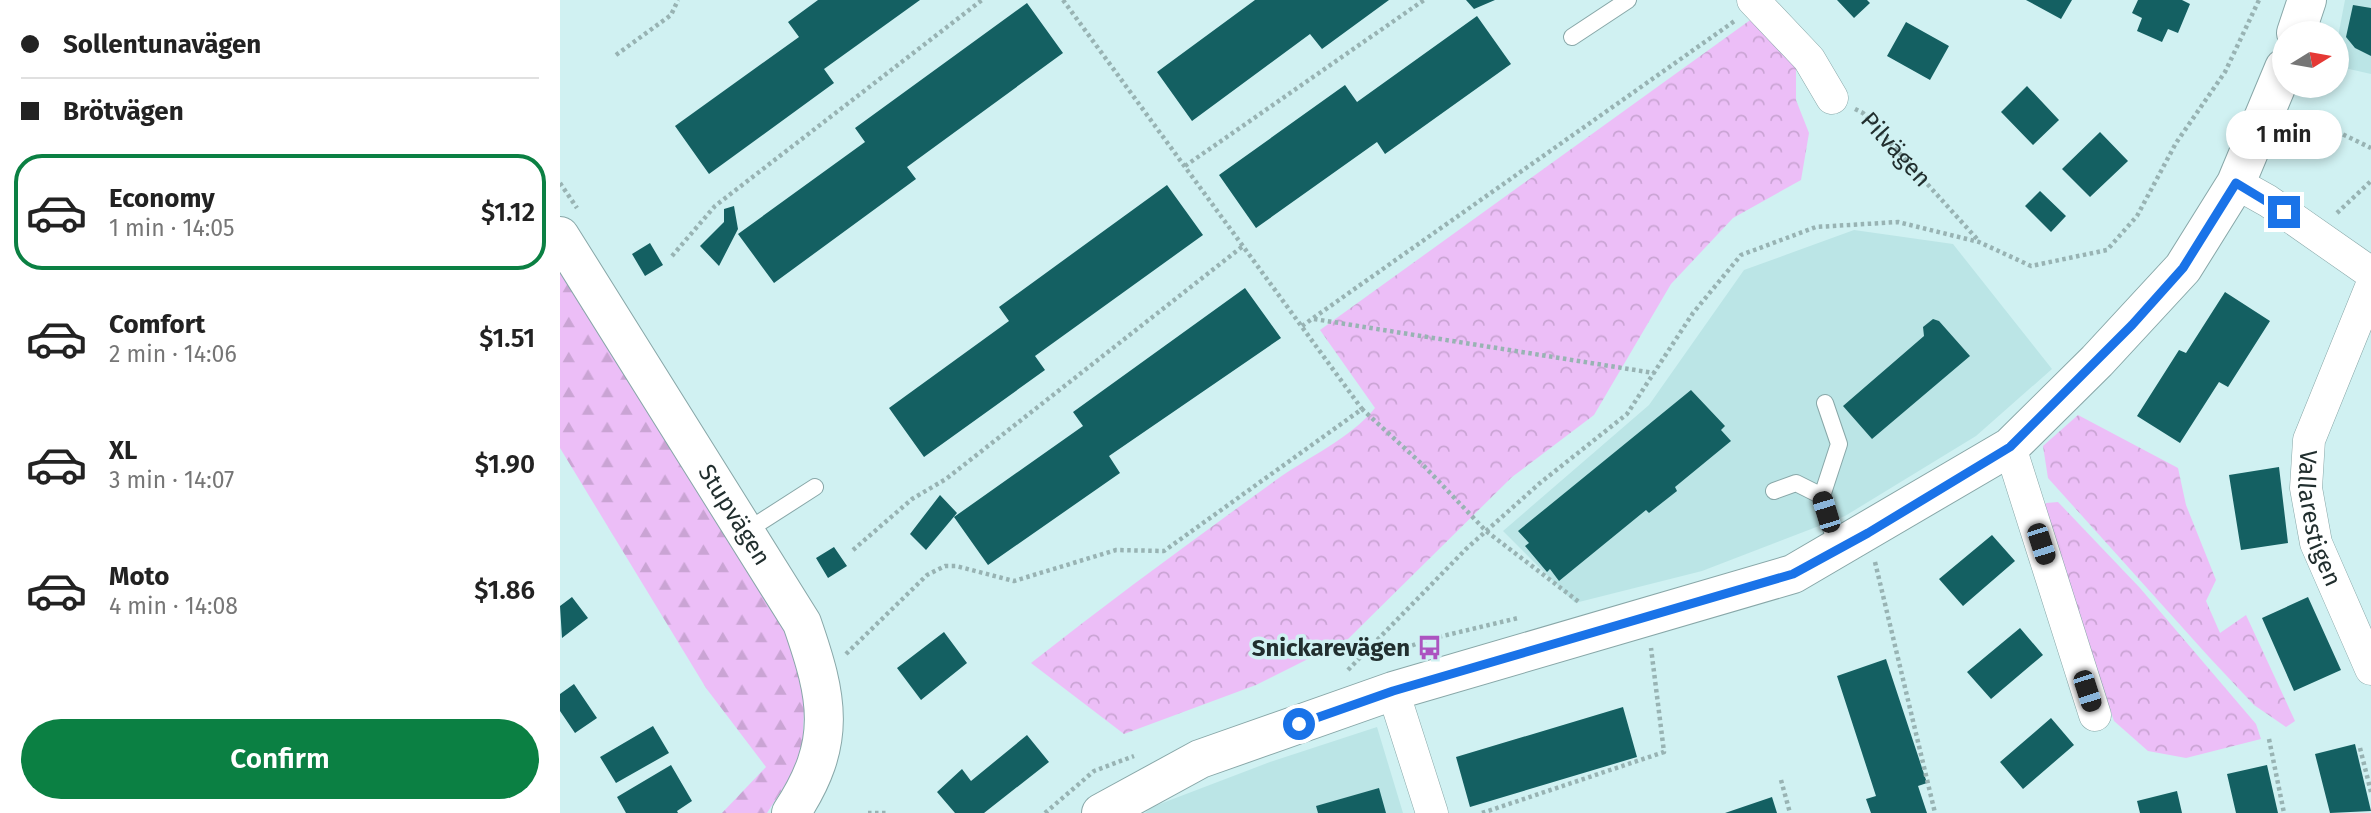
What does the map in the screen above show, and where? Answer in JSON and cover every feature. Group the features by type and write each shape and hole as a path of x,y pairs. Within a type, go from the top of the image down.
{"street":[{"path":"2300,21 2307,0"},
{"name":"Pilvägen","path":"1760,4 1809,59 1832,98"},
{"path":"1102,813 1200,758 1393,691 1793,574 2010,447 2123,334 2183,268 2236,183 2272,97"},
{"path":"2236,183 2316,233 2371,273"},
{"name":"Stupvägen","path":"560,236 802,623 821,679 826,724 817,764 791,813"},
{"name":"Vallarestigen","path":"2371,287 2309,440 2306,488 2316,543 2371,668"},
{"path":"2010,447 2095,715"},
{"path":"1393,691 1432,813"}],"lane":[{"path":"1572,37 1628,0"},
{"path":"1822,496 1839,444 1825,403"},
{"path":"1774,491 1796,483 1822,496 1853,541"},
{"path":"745,532 815,487"}],"path":[{"path":"616,55 671,15 678,0"},
{"path":"672,256 715,206 982,0"},
{"path":"1063,0 1362,409 1486,531 1579,603"},
{"path":"1185,166 1424,0"},
{"path":"1348,670 1486,531 1627,414 1693,313 1741,255 1816,226 1898,222 1979,242 2032,265 2107,250 2137,216 2176,143 2225,72 2259,0"},
{"path":"1302,326 1760,4"},
{"name":"Pilvägen","path":"1832,98 1863,113 1979,242"},
{"path":"2295,111 2371,148"},
{"path":"2316,233 2371,181"},
{"path":"853,550 912,499 946,478 1243,246"},
{"path":"1313,319 1654,373"},
{"path":"839,662 928,575 945,566 956,566 1014,581 1116,550 1164,551 1362,409"},
{"path":"1853,541 1936,813"},
{"path":"1568,606 1592,600"},
{"path":"1337,675 1426,640 1523,617"},
{"path":"1482,813 1664,752 1647,617"},
{"path":"2269,739 2284,813"},
{"path":"2360,748 2371,792"},
{"path":"1045,813 1094,771 1144,752"},
{"path":"1781,780 1790,813"},
{"path":"869,813 889,813"}],"shaded area":[{"path":"2345,0 2371,0 2371,74 2349,69 2349,21 2341,21"},
{"path":"1854,230 1953,244 2052,369 1976,436 1845,516 1702,571 1575,603 1503,531 1649,405 1744,270"},
{"path":"1377,727 1403,813 1145,813 1152,807 1270,762"}],"green space":[{"path":"1753,18 1796,61 1796,100 1809,133 1801,180 1733,218 1671,284 1594,415 1512,477 1348,639 1256,685 1124,734 1031,663 1245,503 1341,438 1375,408 1320,330"},
{"path":"560,256 798,632 805,684 802,759 767,813 722,813 766,767 706,688 560,448"},
{"path":"2078,415 2178,468 2186,505 2216,580 2206,601 2220,633 2246,615 2295,721 2286,727 2254,705 2048,478 2043,446"},
{"path":"2058,502 2140,588 2256,724 2261,739 2186,758 2148,751 2114,721 2042,510 2046,503"}],"building":[{"path":"818,0 920,0 824,69 834,83 709,174 675,126 799,37 788,22"},
{"path":"1255,0 1389,0 1322,49 1310,34 1192,121 1157,72"},
{"path":"1466,0 1495,0 1474,9"},
{"path":"1837,0 1867,0 1870,3 1854,18"},
{"path":"2026,0 2072,0 2061,19"},
{"path":"2138,0 2182,0 2190,4 2178,33 2168,29 2162,42 2137,31 2142,18 2132,13"},
{"path":"1027,3 1063,53 907,167 916,179 774,283 738,234 865,142 855,128"},
{"path":"2353,5 2371,8 2371,56 2355,48 2349,41"},
{"path":"1477,16 1511,64 1385,154 1377,142 1256,228 1219,175 1345,85 1357,102"},
{"path":"1906,22 1949,46 1930,80 1887,56"},
{"path":"2027,86 2059,120 2033,145 2001,112"},
{"path":"2100,132 2128,161 2090,197 2062,169"},
{"path":"1167,185 1203,235 1035,356 1045,370 924,457 889,408 1009,321 999,307"},
{"path":"2040,191 2066,216 2051,232 2025,206"},
{"path":"734,206 738,229 719,266 700,246 724,222 724,209"},
{"path":"650,243 663,265 645,276 632,254"},
{"path":"1245,288 1281,338 1109,456 1120,473 988,565 954,517 1083,426 1073,412"},
{"path":"2225,292 2270,321 2228,387 2219,382 2180,443 2137,416 2179,350 2186,353"},
{"path":"1933,319 1939,321 1970,356 1872,439 1843,406 1924,336 1923,327"},
{"path":"1691,390 1725,426 1721,430 1731,441 1675,487 1677,491 1649,513 1646,510 1559,581 1550,569 1547,572 1525,546 1529,543 1518,531"},
{"path":"2279,467 2288,543 2241,550 2229,475"},
{"path":"940,495 957,513 926,550 910,534"},
{"path":"1992,535 2015,561 1963,606 1939,579"},
{"path":"834,547 847,566 828,578 816,558"},
{"path":"572,597 588,618 562,638 560,606"},
{"path":"2308,597 2341,670 2294,691 2262,618"},
{"path":"2020,628 2043,655 1991,699 1967,672"},
{"path":"944,632 967,663 921,700 897,668"},
{"path":"1886,659 1927,783 1918,786 1927,813 1871,813 1866,799 1876,796 1837,676"},
{"path":"574,684 597,718 575,733 560,711 560,694"},
{"path":"1623,707 1637,757 1470,807 1456,757"},
{"path":"2051,718 2074,745 2023,789 2000,762"},
{"path":"653,726 669,753 616,783 600,757"},
{"path":"1027,735 1049,762 984,813 955,813 937,792 962,769 971,781"},
{"path":"2355,744 2371,811 2330,813 2315,754"},
{"path":"671,765 692,801 677,811 678,813 626,813 617,797"},
{"path":"2267,765 2278,813 2236,813 2227,774"},
{"path":"1379,788 1386,813 1318,813 1316,806"},
{"path":"2177,791 2182,813 2140,813 2137,801"},
{"path":"1772,797 1777,813 1725,813"}],"place":[{"name":"Snickarevägen","path":"1430,648"}],"route":[{"path":"1299,724 1393,691 1793,574 1868,533 2010,447 2132,325 2183,268 2236,183 2284,212"}]}
